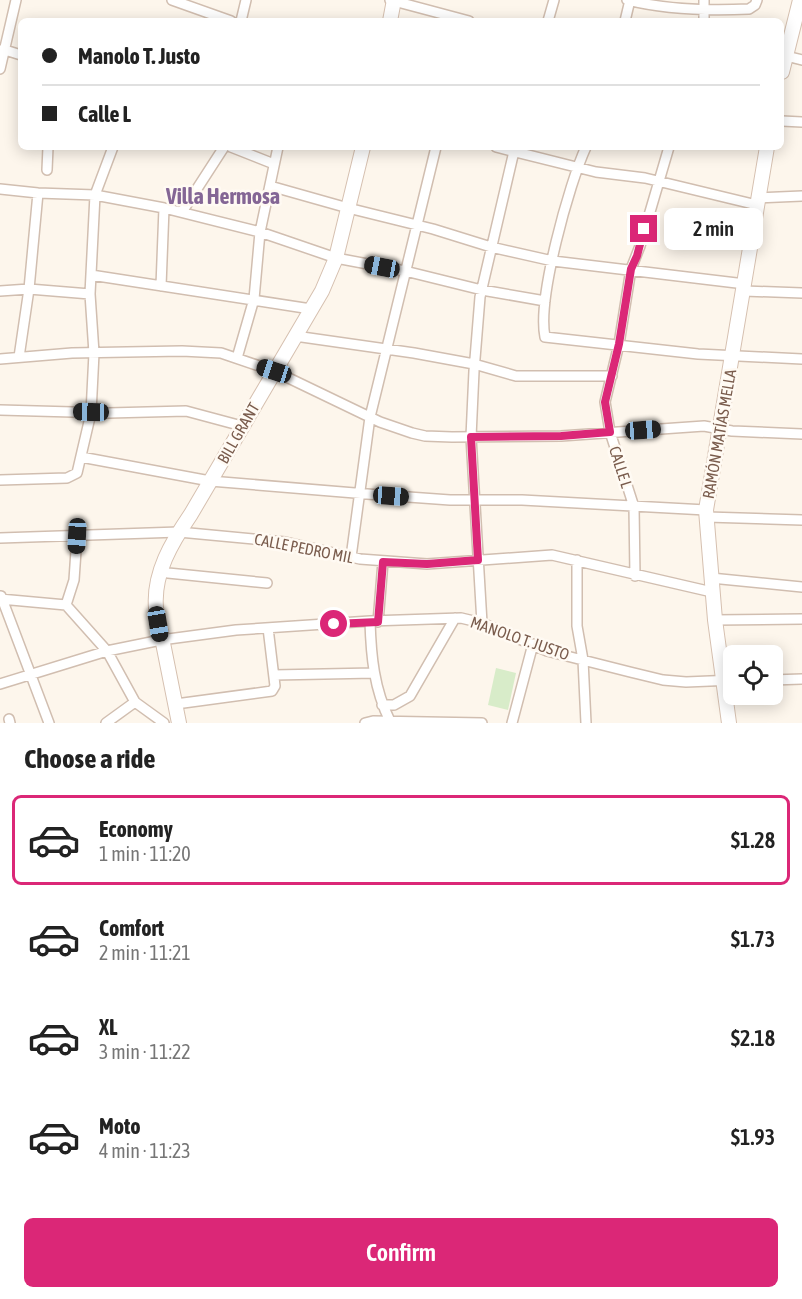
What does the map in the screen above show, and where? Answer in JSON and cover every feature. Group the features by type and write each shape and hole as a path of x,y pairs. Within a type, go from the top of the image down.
{"street":[{"path":"0,69 3,50 17,21 16,0"},
{"path":"172,0 223,18"},
{"path":"242,18 246,0"},
{"path":"549,18 554,0"},
{"path":"626,18 629,0 749,9 755,5 757,0"},
{"path":"784,64 800,0"},
{"path":"390,18 393,1 458,18"},
{"path":"3,50 18,54"},
{"path":"786,56 802,60"},
{"path":"784,121 802,122"},
{"path":"47,170 48,150"},
{"path":"0,480 67,478 77,473 91,412 94,353 90,294 95,195 112,150"},
{"path":"182,212 222,150"},
{"path":"239,150 274,164"},
{"path":"237,358 254,299 260,232 277,150"},
{"name":"BILL GRANT","path":"178,723 154,593 160,570 179,532 322,291 336,258 362,150"},
{"path":"351,556 370,417 435,150"},
{"path":"482,623 471,437 474,364 482,290 515,150"},
{"path":"518,150 578,168 659,181 758,201 802,196"},
{"path":"585,150 553,261 545,301 544,334 547,339 619,344 733,357 802,359"},
{"name":"CALLE L","path":"635,576 634,507 610,432 605,402 619,344 631,269 637,256 668,150"},
{"name":"RAMÓN MATÍAS MELLA","path":"723,657 715,620 706,513 766,150"},
{"path":"270,186 491,247 553,261 631,269 744,288 802,293"},
{"path":"0,189 95,195 164,208 260,232 336,258 405,271 482,290 545,301"},
{"path":"19,357 29,289 38,193"},
{"path":"161,286 164,208"},
{"path":"91,275 311,309"},
{"path":"0,291 29,289 90,294"},
{"path":"295,336 474,364 516,376 612,376"},
{"path":"0,359 94,353 182,351 221,353 274,371 370,417 412,433 434,436 561,436 704,426 774,434 802,434"},
{"path":"0,410 186,411 242,426"},
{"path":"81,457 210,481 450,500 474,499 634,507 802,520"},
{"name":"CALLE PEDRO MIL","path":"0,538 179,532 285,542 383,562 427,564 552,555 712,592"},
{"path":"66,605 74,580 77,536"},
{"path":"578,560 578,626 584,660 586,723"},
{"path":"383,562 374,621 374,673 382,705 390,721"},
{"path":"160,570 168,573 267,583"},
{"path":"711,578 802,587"},
{"path":"49,723 0,597 66,605 107,651 135,702 164,723"},
{"path":"382,705 394,705 410,696 454,618"},
{"name":"MANOLO T. JUSTO","path":"0,684 107,651 161,640 268,628 454,618 482,623 547,651 663,680 686,682 723,680"},
{"path":"715,620 802,619"},
{"path":"176,704 272,691 275,686 268,628"},
{"path":"512,723 532,644"},
{"path":"274,675 374,673"},
{"path":"783,680 802,679"},
{"path":"106,723 135,702"},
{"name":"RAMÓN MATÍAS MELLA","path":"729,705 729,723"},
{"path":"370,722 482,723"}],"green space":[{"path":"496,668 516,673 508,710 488,705"}],"district":[{"name":"Villa Hermosa","path":"223,196"}],"route":[{"path":"334,624 378,622 383,562 427,564 478,560 471,437 561,436 610,432 605,402 619,344 631,269 644,229"}]}
